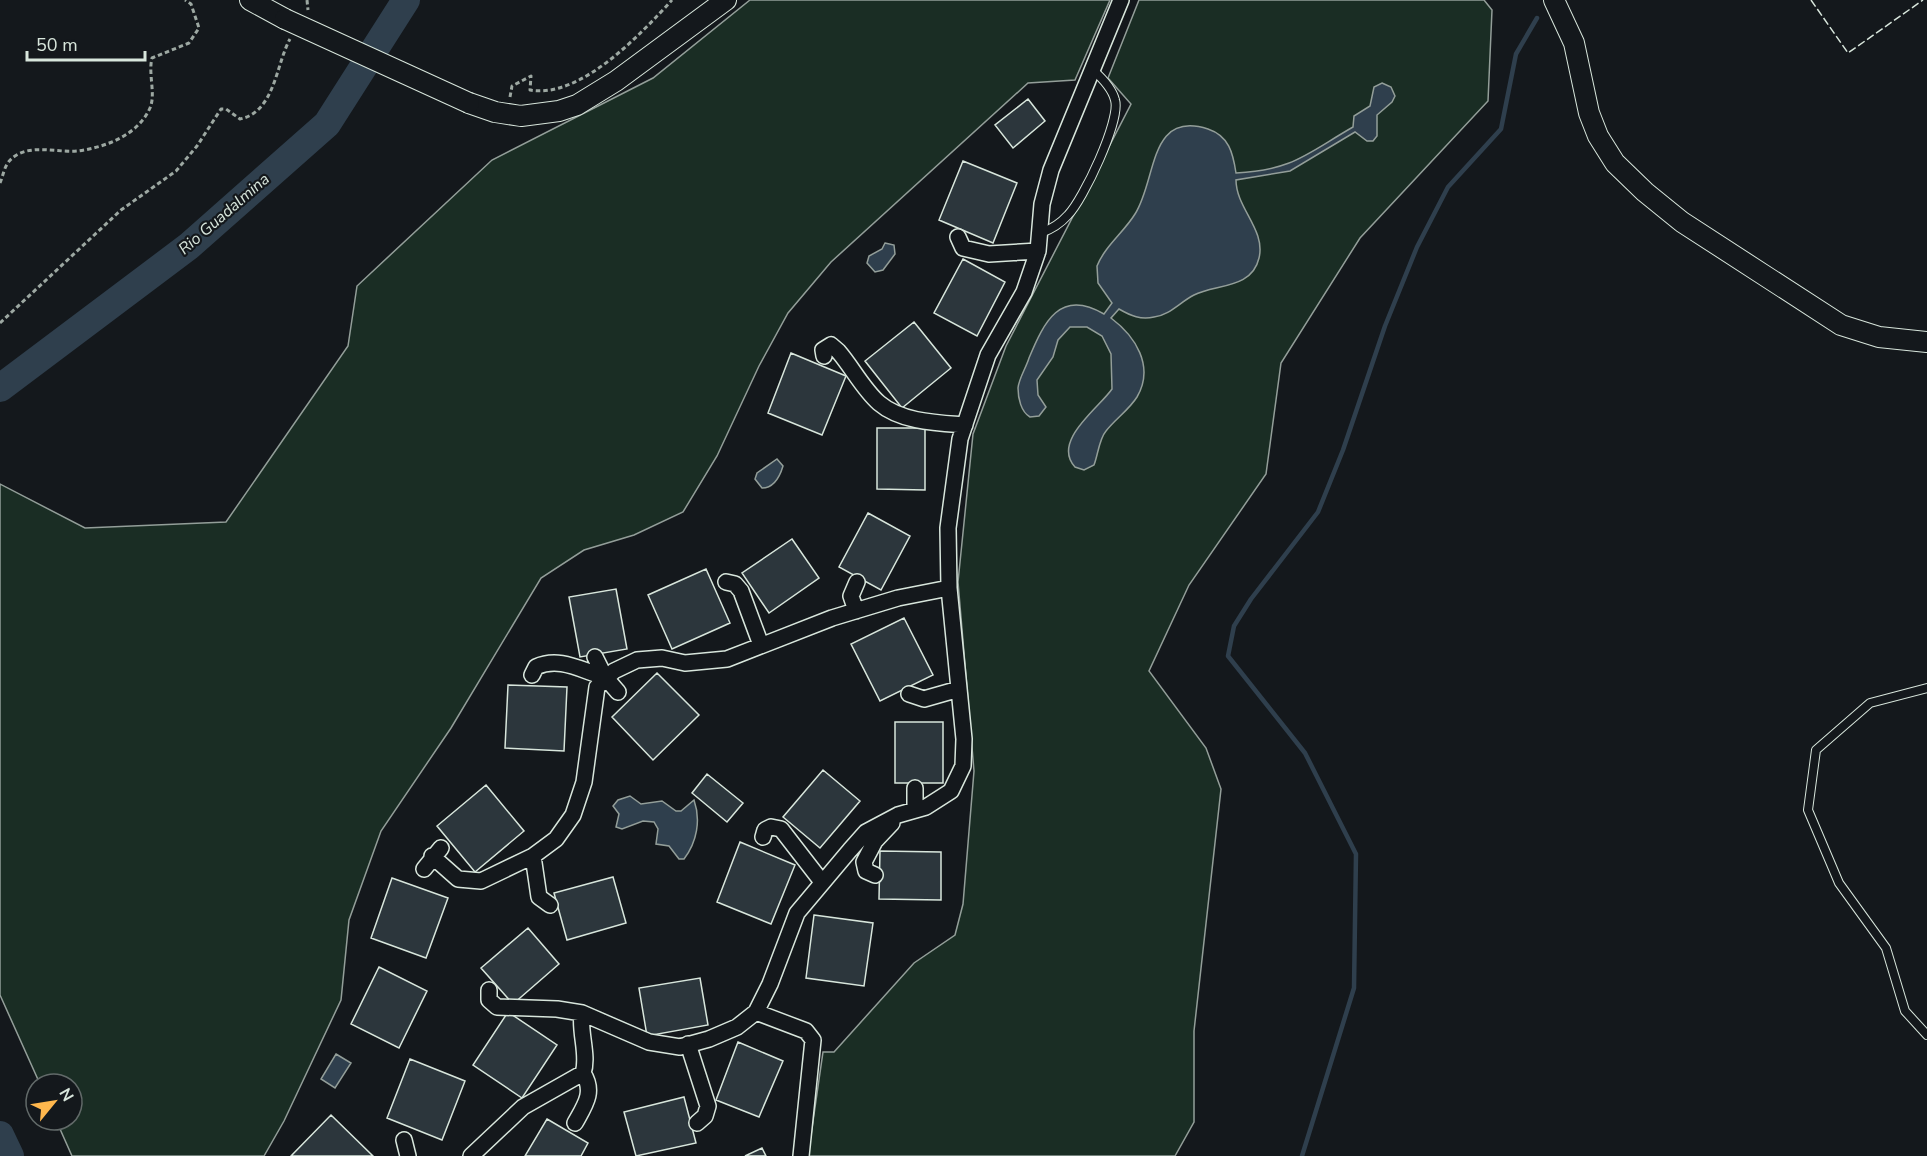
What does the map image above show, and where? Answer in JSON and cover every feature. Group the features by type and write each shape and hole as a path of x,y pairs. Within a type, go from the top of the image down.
{"street":[{"path":"250,0 293,24 469,103 495,112 521,116 559,111 577,105 616,81 726,0"},
{"path":"489,990 489,1000 497,1007 545,1008 582,1014 649,1042 680,1047 737,1027 756,1012 770,984 797,914 866,832 898,815 926,807 951,790 963,766 964,739 950,588 948,528 960,439 988,356 1024,292 1038,251 1042,204 1051,170 1121,0"},
{"path":"1554,0 1574,43 1589,113 1599,136 1615,163 1646,192 1682,222 1841,325 1879,337 1927,342"},
{"path":"958,237 963,248 979,255 1038,251"},
{"path":"824,356 823,350 831,345 868,383 878,402 895,418 965,425"},
{"path":"726,582 735,584 743,590 761,645"},
{"path":"856,582 851,596 856,611"},
{"path":"432,858 458,879 469,881 492,877 533,856 556,839 573,815 584,782 597,687 605,677 637,660 662,658 685,663 727,659 856,611 950,588"},
{"path":"596,657 605,677 618,692"},
{"path":"532,675 538,665 555,664 574,665 605,677"},
{"path":"909,694 924,699 959,689"},
{"path":"915,788 915,810"},
{"path":"875,875 866,871 864,862 875,841 898,815"},
{"path":"763,837 765,830 774,826 790,834 822,882"},
{"path":"533,856 539,897 550,905"},
{"path":"782,952 798,953"},
{"path":"756,1012 806,1031 813,1040 801,1156"},
{"path":"575,1123 589,1096 589,1088 583,1073 585,1064 579,1028 582,1014"},
{"path":"688,1044 708,1106 705,1116 697,1123"},
{"path":"471,1156 523,1107 583,1073"},
{"path":"404,1140 408,1156"}],"lane":[{"path":"1041,233 1055,228 1070,214 1095,167 1114,118 1116,109 1112,91 1093,70"},
{"path":"1927,687 1870,703 1816,750 1808,810 1839,883 1886,948 1905,1011 1927,1035"}],"path":[{"path":"0,183 4,167 15,155 45,149 77,151 116,141 144,120 151,104 149,69 152,58 189,43 199,28 191,4 185,0"},
{"path":"0,323 121,210 176,171 197,146 221,109 226,109 240,119 248,117 261,106 275,81 293,24 308,9 307,0"},
{"path":"503,99 510,99 512,86 531,76 530,90 546,93 583,76 640,34 672,0"}],"green space":[{"path":"750,0 1110,0 1075,80 1028,83 831,262 788,313 759,366 717,456 683,512 634,535 584,550 541,578 451,728 381,831 349,920 341,1000 284,1121 264,1156 72,1156 61,1132 84,1132 84,1072 35,1072 0,995 0,484 85,528 226,522 348,346 357,286 492,160 653,78"},
{"path":"1139,0 1484,0 1492,10 1488,101 1360,238 1281,363 1266,474 1189,585 1149,671 1206,748 1221,789 1194,1031 1194,1122 1175,1156 808,1156 823,1052 834,1052 914,963 955,935 963,904 974,771 958,582 973,434 1006,346 1131,104 1108,78"}],"water":[{"path":"1382,83 1391,87 1395,96 1392,102 1377,115 1377,136 1373,141 1367,141 1355,132 1290,171 1236,180 1237,190 1255,228 1260,248 1255,268 1249,275 1232,284 1194,295 1160,316 1140,318 1119,309 1111,318 1128,334 1140,353 1144,374 1142,385 1134,402 1104,434 1094,465 1084,470 1075,467 1069,457 1069,446 1073,436 1112,389 1111,354 1102,336 1087,327 1070,327 1058,340 1053,357 1037,380 1038,395 1046,407 1039,416 1030,417 1024,412 1019,400 1019,384 1041,332 1056,313 1065,307 1076,305 1089,307 1104,314 1112,303 1098,283 1097,266 1105,252 1135,214 1142,200 1157,152 1164,139 1174,129 1189,126 1208,129 1221,136 1229,146 1236,173 1272,168 1310,153 1353,127 1354,116 1370,106 1374,87"},
{"path":"885,243 894,245 895,254 883,270 875,272 867,263 869,256 882,249"},
{"path":"777,459 783,466 780,474 773,484 762,488 755,479 757,473"},
{"path":"630,796 641,804 662,801 676,811 681,811 694,800 697,815 695,838 684,859 679,859 669,846 656,844 658,829 654,822 643,821 622,829 616,827 619,814 613,806 618,800"},
{"path":"336,1054 351,1063 335,1088 321,1079"}],"building":[{"path":"1028,99 1045,121 1013,148 995,125"},
{"path":"963,161 1017,183 993,243 939,220"},
{"path":"963,259 1005,282 977,336 934,313"},
{"path":"914,322 951,368 902,408 865,361"},
{"path":"791,353 846,376 822,435 768,413"},
{"path":"877,428 925,428 925,490 877,489"},
{"path":"868,513 910,536 881,590 839,567"},
{"path":"792,539 819,578 769,613 742,573"},
{"path":"706,569 730,623 672,649 648,595"},
{"path":"616,589 627,649 580,657 569,597"},
{"path":"904,618 933,675 880,701 851,644"},
{"path":"657,673 699,715 653,760 612,717"},
{"path":"508,685 567,687 564,751 505,748"},
{"path":"895,722 943,722 943,783 895,783"},
{"path":"823,770 860,801 820,848 783,817"},
{"path":"707,774 743,803 727,822 692,793"},
{"path":"486,785 524,831 475,872 437,826"},
{"path":"740,842 795,865 771,924 717,902"},
{"path":"880,851 941,852 941,900 879,899"},
{"path":"613,877 626,923 567,940 554,893"},
{"path":"392,878 448,898 426,958 371,938"},
{"path":"814,915 873,923 864,986 806,978"},
{"path":"528,928 559,964 513,1004 481,968"},
{"path":"379,967 427,991 399,1048 351,1024"},
{"path":"700,978 708,1025 647,1036 639,988"},
{"path":"508,1012 557,1045 522,1098 473,1065"},
{"path":"738,1042 783,1061 759,1117 716,1100"},
{"path":"410,1059 465,1081 442,1140 387,1118"},
{"path":"684,1097 696,1143 636,1156 624,1112"},
{"path":"331,1115 373,1156 291,1156"},
{"path":"547,1119 588,1143 581,1156 525,1156"},
{"path":"762,1148 766,1156 745,1156"}],"waterway":[{"name":"Rio Guadalmina","path":"0,388 189,246 327,124 406,0"},
{"path":"1302,1156 1354,988 1356,854 1305,753 1228,656 1234,626 1251,599 1318,512 1343,450 1385,326 1417,247 1448,187 1501,129 1516,54 1537,18"},
{"name":"Rio Guadalmina","path":"0,1135 10,1156"}],"fence":[{"path":"1811,0 1848,53 1923,0"}]}
